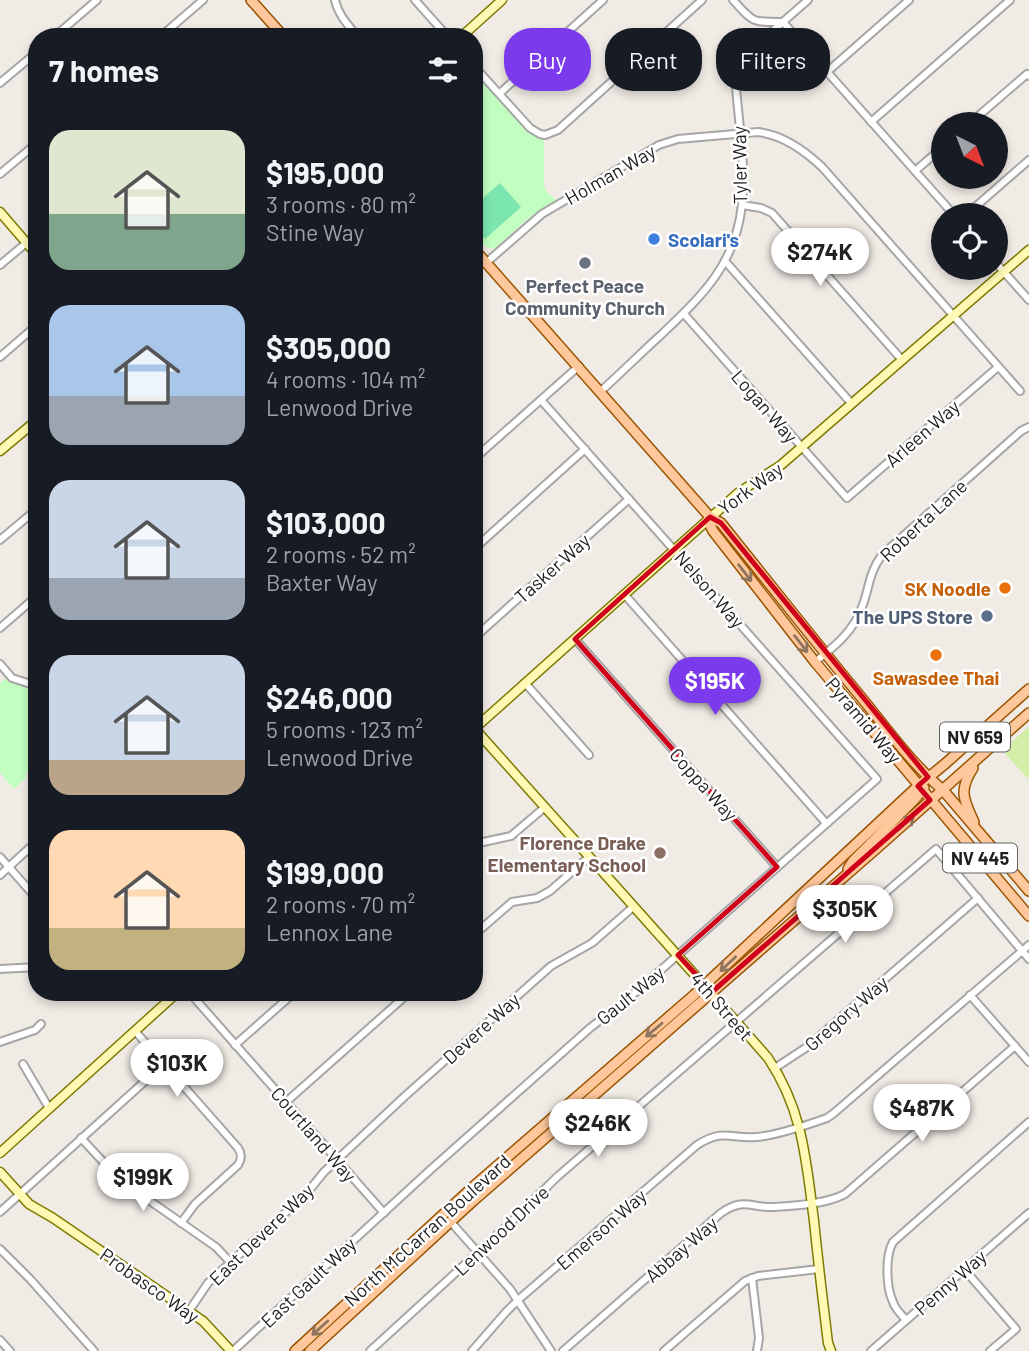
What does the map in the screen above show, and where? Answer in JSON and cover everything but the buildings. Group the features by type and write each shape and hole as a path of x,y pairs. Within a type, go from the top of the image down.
{"main road":[{"path":"251,0 276,28"},
{"name":"Pyramid Way","path":"483,258 710,517 721,523 825,654 928,777 943,790 1029,891"},
{"name":"Pyramid Way","path":"710,517 713,531 815,662 1029,916"},
{"name":"North McCarran Boulevard","path":"310,1351 516,1149 705,985 920,788 928,777 1029,689"},
{"name":"North McCarran Boulevard","path":"295,1351 712,992 1029,713"},
{"path":"979,834 963,795 966,780 980,757"},
{"path":"844,877 853,860 920,788"}],"street":[{"path":"64,28 97,0"},
{"path":"170,28 203,0"},
{"path":"335,0 336,7 351,28"},
{"path":"415,0 440,28"},
{"path":"471,28 502,0"},
{"path":"500,93 603,0"},
{"path":"483,75 530,128 545,135 558,130 702,0"},
{"path":"733,0 754,21 783,22 788,28"},
{"name":"Tyler Way","path":"601,391 706,291 725,261 737,231 742,205 743,176 734,78 746,56 808,0"},
{"path":"830,69 909,0"},
{"path":"871,122 1010,0"},
{"path":"0,83 28,60"},
{"path":"830,75 943,203"},
{"path":"983,112 1028,75"},
{"name":"Holman Way","path":"487,262 542,214 652,148 678,139 758,132 775,135 811,158 1020,391"},
{"path":"0,174 28,151"},
{"path":"915,172 931,158"},
{"path":"980,203 1029,160"},
{"path":"742,205 761,208 772,214 902,360"},
{"path":"0,212 26,243 0,265"},
{"name":"York Way","path":"1008,268 1029,250"},
{"path":"725,261 852,404"},
{"path":"1008,276 1029,300"},
{"name":"York Way","path":"483,720 710,517 738,493 802,448 995,280"},
{"name":"Logan Way","path":"684,314 847,498"},
{"path":"0,357 28,333"},
{"path":"483,452 579,366"},
{"name":"Arleen Way","path":"847,498 998,367"},
{"name":"Nelson Way","path":"541,400 877,779"},
{"path":"0,451 28,427"},
{"name":"Roberta Lane","path":"815,662 844,637 858,616 871,573 881,555 1021,431 1029,427"},
{"path":"483,541 585,449"},
{"name":"Tasker Way","path":"483,630 629,499"},
{"path":"0,540 28,516"},
{"path":"624,594 826,822"},
{"path":"0,628 28,604"},
{"name":"Coppa Way","path":"575,639 777,867"},
{"path":"0,664 12,678 28,682"},
{"path":"525,683 589,755"},
{"name":"4th Street","path":"483,738 712,992 775,1068 789,1096 805,1147 831,1351"},
{"name":"Gault Way","path":"384,1213 590,1028 636,992 877,779"},
{"path":"483,843 511,836 545,807"},
{"name":"Lenwood Drive","path":"370,1351 557,1177 936,849 978,898"},
{"path":"0,874 28,850"},
{"path":"0,857 28,889"},
{"path":"483,927 512,902 537,898 550,891 589,857"},
{"path":"978,898 1029,960"},
{"name":"Gregory Way","path":"775,1068 807,1047 978,898"},
{"name":"Devere Way","path":"337,1160 551,966 592,943 633,907"},
{"name":"Emerson Way","path":"472,1351 518,1300 697,1145 720,1135 765,1136 819,1121 834,1114 1029,945"},
{"path":"0,969 28,967"},
{"path":"970,995 1029,1062"},
{"path":"0,1153 167,1001"},
{"name":"Courtland Way","path":"197,1001 384,1213"},
{"path":"236,1045 285,1001"},
{"path":"286,1102 400,1001"},
{"path":"0,1042 36,1030 41,1024"},
{"path":"135,1031 238,1147 241,1158 238,1165 195,1204 181,1223"},
{"name":"Abbay Way","path":"563,1351 725,1211 746,1204 773,1207 811,1203 845,1194 1015,1046"},
{"path":"23,1064 49,1108"},
{"path":"0,1212 164,1064"},
{"path":"906,1320 890,1295 887,1254 892,1242 1029,1122"},
{"path":"81,1138 112,1172 216,1247 231,1262"},
{"path":"135,1191 158,1158"},
{"name":"East Devere Way","path":"189,1311 208,1283 307,1193 337,1160"},
{"name":"Probasco Way","path":"0,1172 35,1209 54,1218 203,1321 232,1351"},
{"name":"East Gault Way","path":"232,1351 384,1213"},
{"name":"Penny Way","path":"871,1351 1029,1213"},
{"path":"447,1218 518,1300 551,1351"},
{"path":"0,1249 94,1351"},
{"path":"664,1351 740,1285 752,1278 819,1269"},
{"path":"964,1269 1016,1329 990,1351"},
{"path":"752,1278 759,1338 757,1351"},
{"path":"0,1340 10,1351"}],"highlighted area":[{"path":"710,517 721,523 928,777 918,786 930,800 712,992 678,955 777,867 575,639"}],"green space":[{"path":"483,80 528,130 544,138 544,185 546,191 556,200 531,216 494,249 483,244"},
{"path":"500,183 521,207 485,239 483,237 483,198"},
{"path":"7,677 15,684 28,688 28,772 14,789 0,773 0,683"},
{"path":"1029,727 1029,776 1027,778 1002,750"}],"place":[{"name":"Scolari's","path":"654,239"},
{"name":"Perfect Peace Community Church","path":"585,263"},
{"name":"SK Noodle","path":"1005,588"},
{"name":"The UPS Store","path":"987,616"},
{"name":"Sawasdee Thai","path":"936,655"},
{"name":"Florence Drake Elementary School","path":"660,853"}]}
